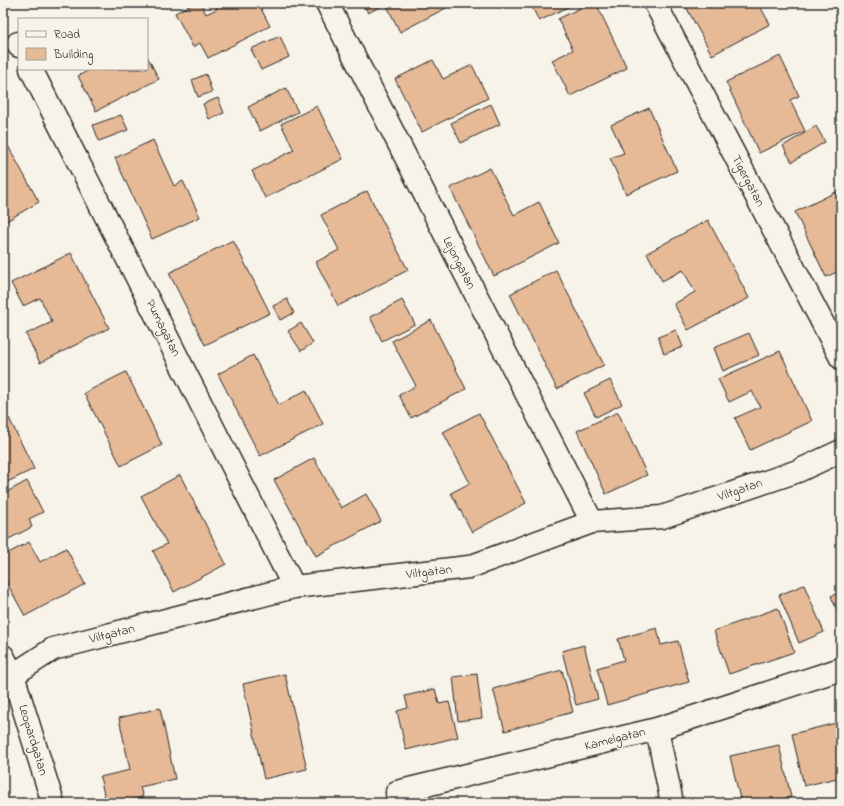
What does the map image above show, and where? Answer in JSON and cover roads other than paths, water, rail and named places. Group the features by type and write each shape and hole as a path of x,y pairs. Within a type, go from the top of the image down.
{"street":[{"name":"Lejongatan","path":"327,3 592,522"},
{"name":"Tigergatan","path":"655,3 841,358"},
{"name":"Pumagatan","path":"32,70 294,587"},
{"name":"Viltgatan","path":"8,665 53,649 294,587 469,567 592,522 662,517 798,471 841,451"},
{"name":"Leopardgatan","path":"8,665 53,803"},
{"name":"Kamelgatan","path":"398,803 397,792 657,729 841,669"},
{"path":"657,729 672,803"}]}
